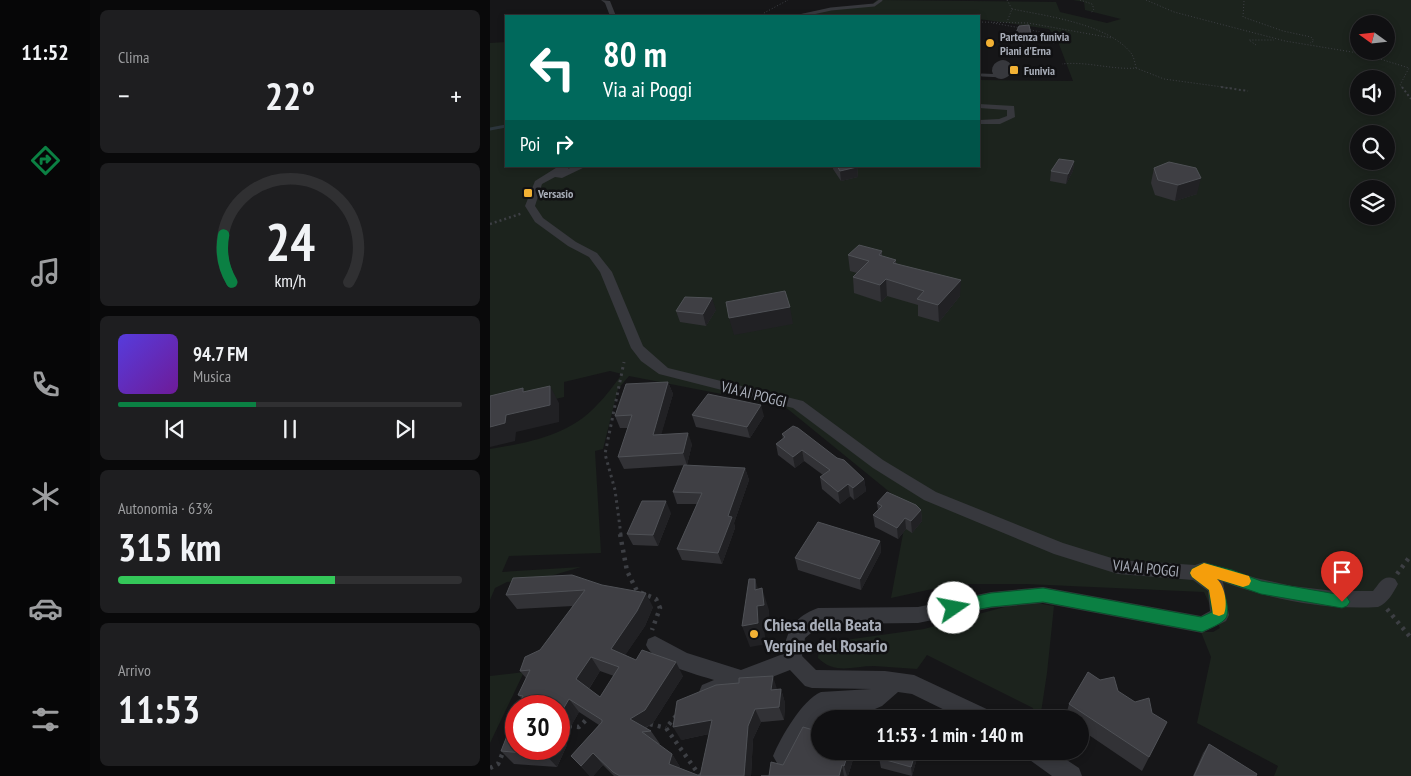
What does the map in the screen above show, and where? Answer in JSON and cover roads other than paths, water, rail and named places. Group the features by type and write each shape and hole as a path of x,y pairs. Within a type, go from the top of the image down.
{"street":[{"path":"604,0 608,2 613,15"},
{"path":"980,106 1011,108 1012,113 1011,117 1000,121 980,122"},
{"path":"538,190 538,182 564,167"},
{"path":"538,190 556,178 581,167"},
{"name":"VIA AI POGGI","path":"538,190 530,206 539,220 572,244 593,255 606,272 637,348 646,358 664,371 798,404 878,464 930,496 1060,549 1118,568 1197,573 1216,587 1220,615 1202,625 1043,595 991,600 918,615 818,616 796,634 792,659"},
{"path":"1197,573 1204,569 1232,576 1261,588 1342,602 1383,592"},
{"path":"655,645 682,661 740,679"},
{"path":"686,703 740,679 774,670 792,659 812,679 895,682 914,685 967,710"},
{"path":"784,756 805,721 821,702 875,698 895,682"},
{"path":"1047,760 1071,776"}],"lane":[{"path":"804,15 832,9 874,5 881,0"},
{"path":"981,76 1004,76 1006,71 991,72"}],"waterway":[{"path":"490,129 505,126"}],"place":[{"name":"Partenza funivia Piani d'Erna","path":"990,43"},
{"name":"Funivia","path":"1014,70"},
{"name":"Versasio","path":"528,193"},
{"name":"Chiesa della Beata Vergine del Rosario","path":"754,634"}]}
